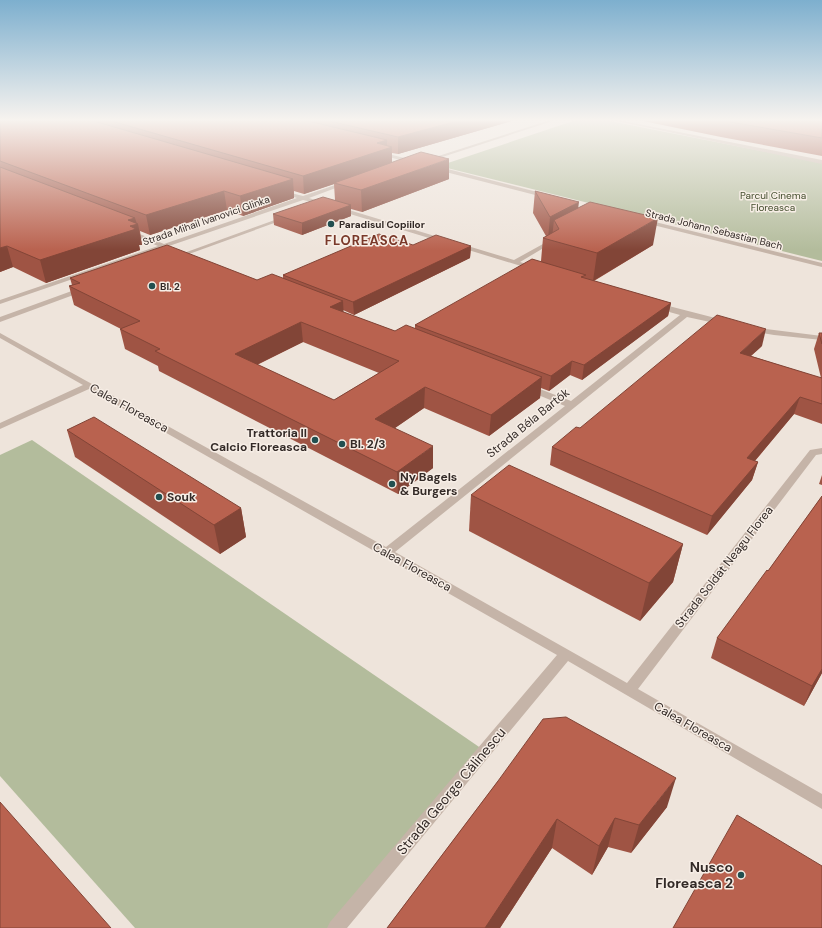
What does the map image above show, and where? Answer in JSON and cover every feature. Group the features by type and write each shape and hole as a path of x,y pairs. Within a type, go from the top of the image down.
{"street":[{"path":"414,163 553,198"},
{"path":"399,165 420,165 425,163"},
{"name":"Strada Mihail Ivanovici Glinka","path":"0,302 354,180"},
{"path":"277,190 544,271"},
{"path":"308,210 330,202"},
{"name":"Strada Mihail Ivanovici Glinka","path":"170,259 294,215"},
{"name":"Strada Johann Sebastian Bach","path":"637,219 822,265"},
{"path":"124,230 195,258"},
{"path":"515,262 561,237"},
{"path":"0,320 89,288"},
{"path":"648,303 686,314 730,324"},
{"name":"Strada Béla Bartók","path":"386,553 686,314"},
{"path":"745,327 774,333 822,338"},
{"name":"Calea Floreasca","path":"0,335 566,654 822,802"},
{"path":"520,384 572,404"},
{"path":"0,426 89,386"},
{"name":"Strada Soldat Neagu Florea","path":"629,690 814,452 822,451"},
{"name":"Strada George Călinescu","path":"336,928 566,654"}],"green space":[{"name":"Parcul Cinema Floreasca","path":"447,163 822,163 822,261 439,166"},
{"path":"32,440 485,751 336,928 135,928 0,776 0,455"}],"building":[{"path":"6,163 239,163 293,179 240,196 224,191 146,215"},
{"path":"259,163 342,163 303,176"},
{"path":"389,163 437,163 361,190 334,183"},
{"path":"0,167 135,218 128,220 138,224 130,226 136,229 40,260 7,246 0,248"},
{"path":"535,191 579,202 550,217"},
{"path":"323,197 351,205 302,223 273,214"},
{"path":"590,202 658,218 597,253 543,238 559,229 554,220"},
{"path":"379,234 413,245 436,235 471,246 353,302 283,275"},
{"path":"167,245 257,280 272,274 343,301 330,307 395,331 406,325 542,377 491,415 425,387 375,419 433,446 397,472 155,351 160,349 120,329 140,321 69,286 80,283 70,278","holes":["301,322 399,361 334,400 235,354"]},
{"path":"532,259 586,275 581,277 671,303 584,365 572,361 551,376 415,325"},
{"path":"717,315 766,329 740,353 822,378 822,404 800,397 747,458 758,462 712,516 552,447 576,427 580,428"},
{"path":"819,333 822,333 822,344"},
{"path":"94,417 241,508 214,525 67,430"},
{"path":"509,465 683,544 649,583 471,495"},
{"path":"822,496 822,669 812,686 717,638"},
{"path":"566,717 676,778 639,825 615,818 599,846 557,819 485,928 387,928 543,719"},
{"path":"0,802 111,928 0,928"},
{"name":"Nusco Floreasca 2","path":"737,815 822,866 822,928 673,928"}],"place":[{"name":"Paradisul Copiilor","path":"331,224"},
{"name":"Bl. 2","path":"152,286"},
{"name":"Trattoria Il Calcio Floreasca","path":"315,440"},
{"name":"Bl. 2/3","path":"342,444"},
{"name":"Ny Bagels & Burgers","path":"392,484"},
{"name":"Souk","path":"159,497"},
{"name":"Nusco Floreasca 2","path":"741,875"}],"district":[{"name":"FLOREASCA","path":"367,240"}]}
